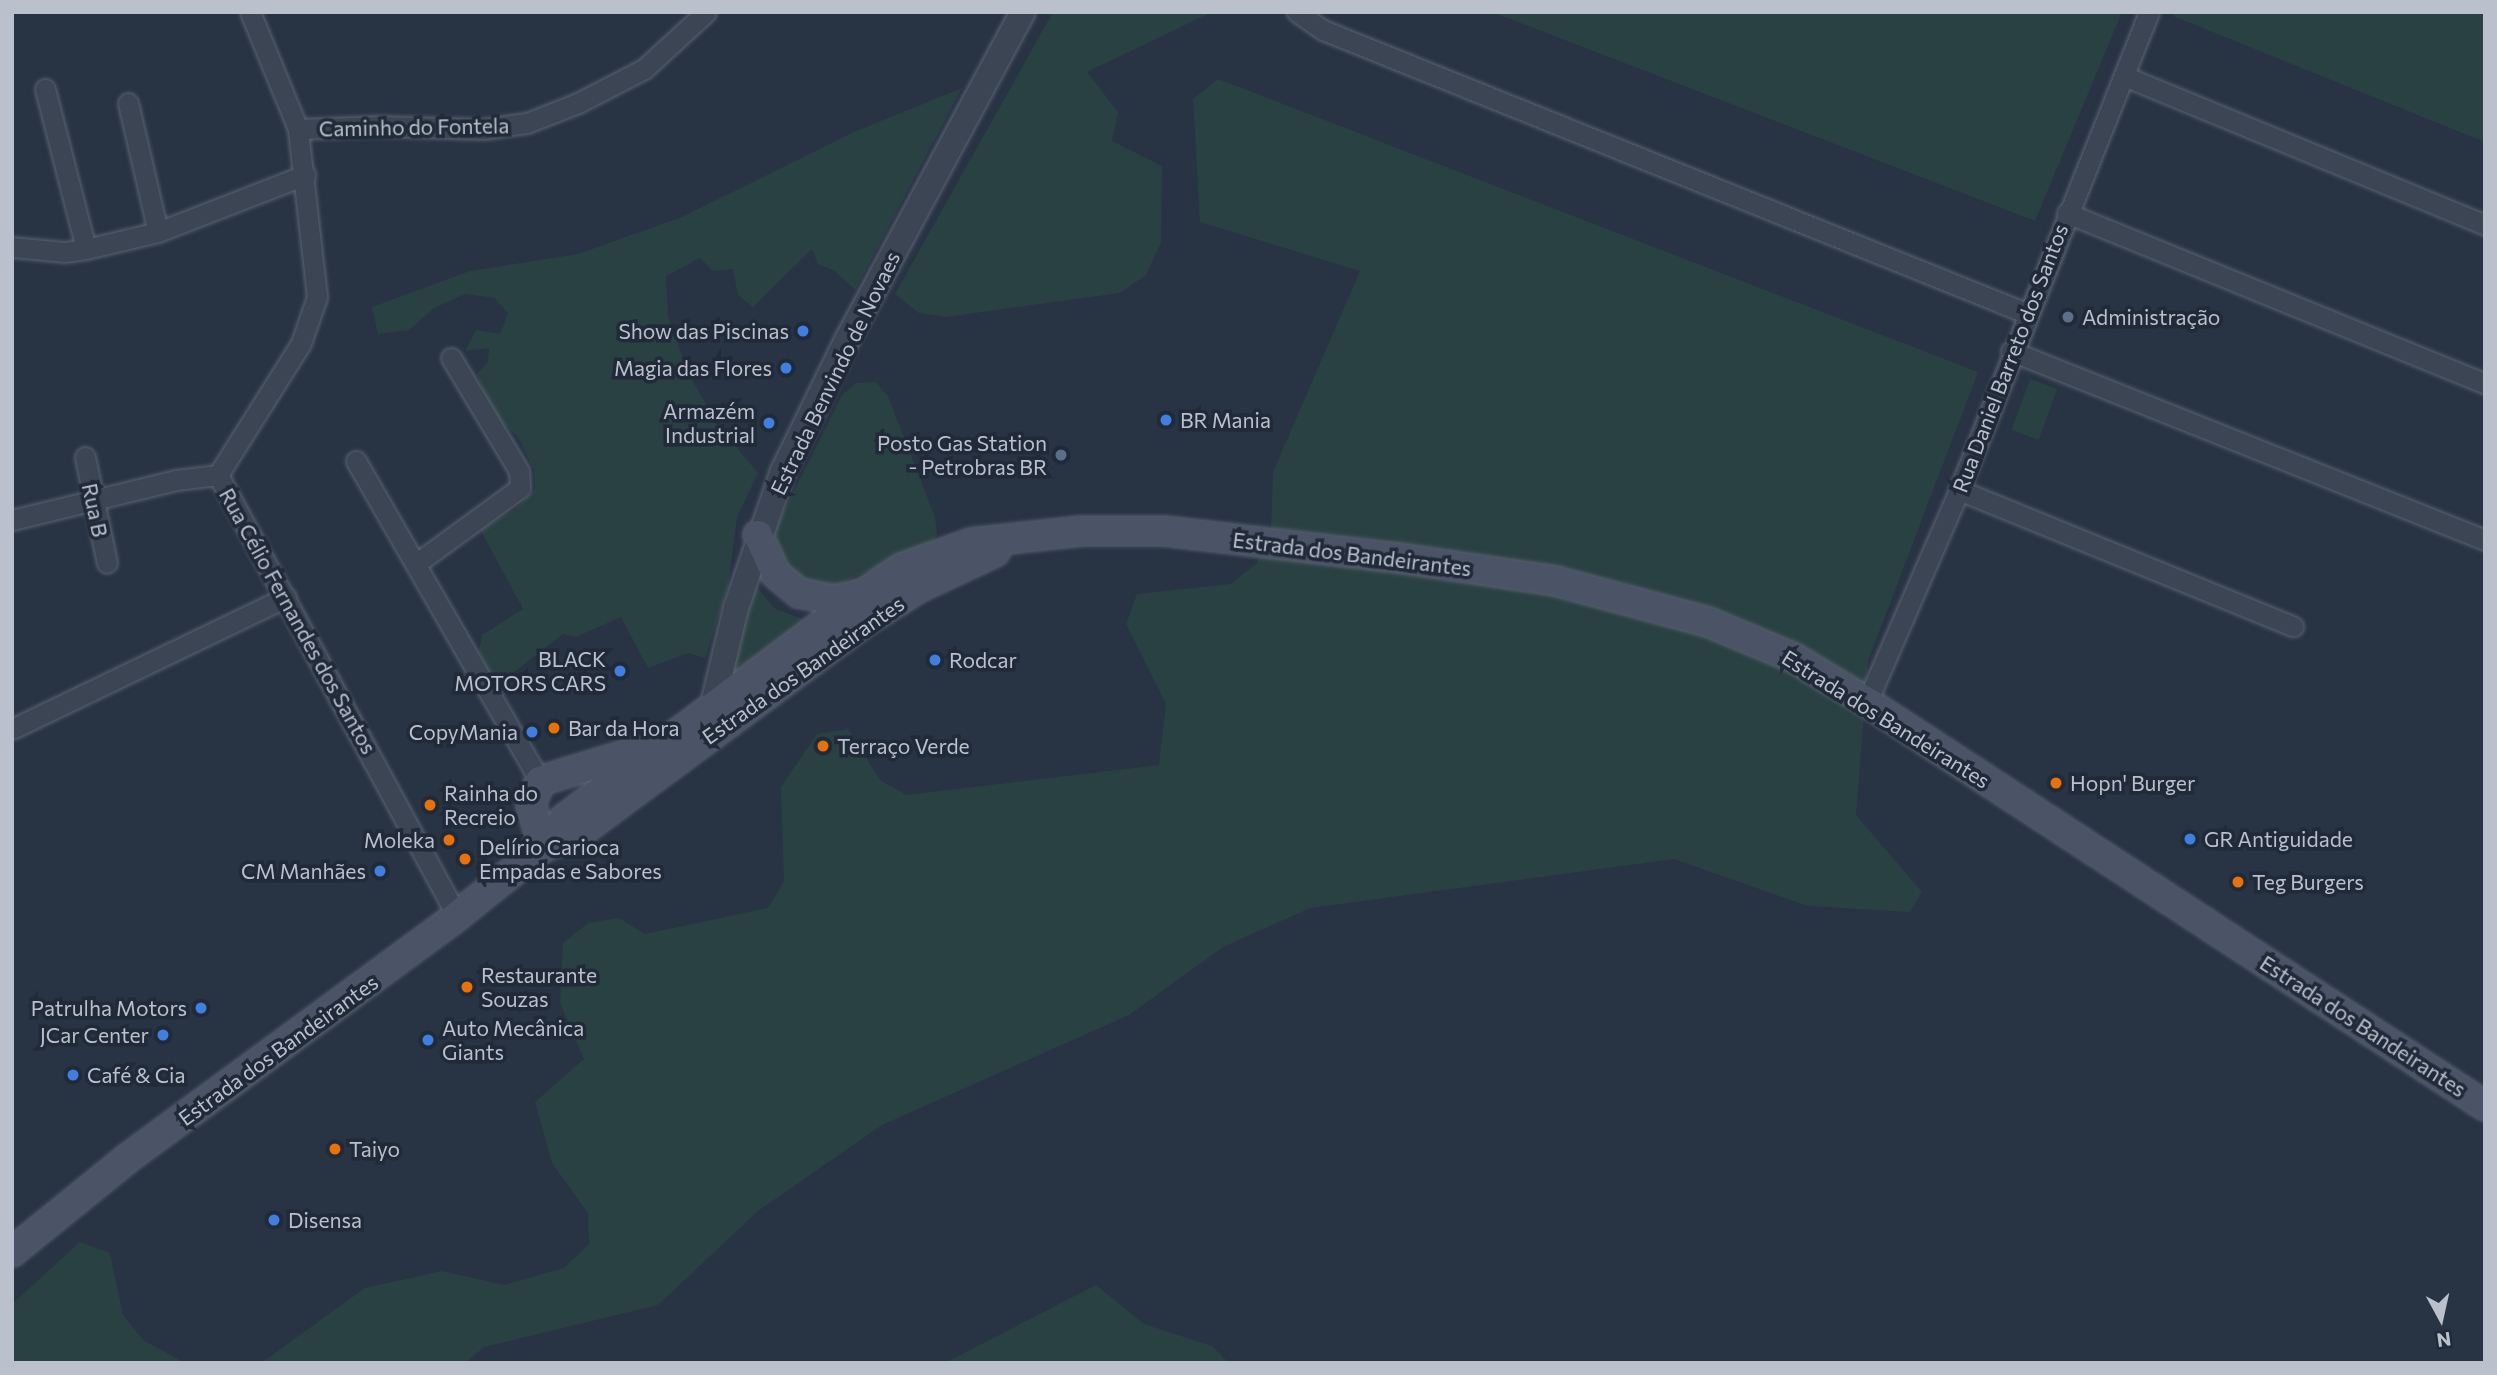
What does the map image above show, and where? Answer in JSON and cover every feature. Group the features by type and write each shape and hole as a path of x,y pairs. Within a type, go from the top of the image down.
{"main road":[{"name":"Estrada dos Bandeirantes","path":"12,1252 128,1158 457,916 543,847 564,819 714,702 861,595 902,568 938,553 999,538 1040,535 1164,531 1555,582 1708,622 1794,658 1867,702 2485,1106"},
{"path":"758,534 776,573 799,593 834,600 861,595"},
{"name":"Estrada dos Bandeirantes","path":"543,847 578,834 690,750 910,593 967,563 1040,535"},
{"path":"543,847 531,805 540,781 660,743"}],"street":[{"name":"Caminho do Fontela","path":"218,475 300,344 317,297 298,130 250,12"},
{"name":"Caminho do Fontela","path":"298,130 380,126 483,129 527,123 579,103 644,69 706,12"},
{"name":"Estrada Benvindo de Novaes","path":"690,750 714,702 758,534 783,471 848,338 1023,12"},
{"path":"1297,12 1324,30 2026,313"},
{"name":"Rua Daniel Barreto dos Santos","path":"1867,702 1959,489 2026,313 2148,12"},
{"path":"2124,76 2485,225"},
{"path":"45,89 86,249"},
{"path":"128,103 158,232"},
{"path":"12,247 65,253 158,232 305,175"},
{"path":"2067,213 2485,384"},
{"path":"2011,351 2485,540"},
{"path":"417,563 520,488 519,471 451,358"},
{"name":"Rua B","path":"85,457 107,563"},
{"path":"356,461 540,781"},
{"name":"Rua Célio Fernandes dos Santos","path":"12,520 93,503 176,480 218,475 457,916"},
{"path":"1959,489 2293,626"},
{"path":"12,729 286,597"}],"green space":[{"path":"1053,12 1212,12 1087,72 1118,112 1112,141 1162,166 1161,242 1146,275 1120,293 946,317 919,313 895,294"},
{"path":"1492,12 2122,12 2035,221"},
{"path":"2174,12 2485,12 2485,142 2173,16"},
{"path":"1218,79 1978,372 1868,661 1856,815 1922,892 1910,912 1808,906 1674,859 1310,908 1223,947 1129,1015 882,1125 758,1211 658,1305 484,1347 465,1363 261,1363 365,1288 442,1271 504,1285 564,1268 589,1244 588,1213 552,1163 535,1102 584,1059 560,1003 563,943 588,923 619,918 645,934 768,908 784,881 781,787 817,734 848,729 880,780 906,795 1159,765 1166,704 1126,624 1137,594 1231,584 1256,564 1271,534 1273,472 1360,271 1200,222 1193,99"},
{"path":"962,88 855,290 835,271 818,264 812,249 753,307 738,295 733,269 713,271 700,258 666,276 668,317 691,379 722,430 758,473 737,517 728,587 705,658 688,653 648,668 621,617 576,637 563,634 496,686 479,652 482,635 523,609 480,529 516,509 535,489 534,470 518,437 494,416 477,374 488,362 489,348 465,351 476,330 500,334 508,314 495,298 465,294 434,308 409,330 378,334 372,307 470,271 578,254 682,217 854,132"},
{"path":"2030,379 2057,389 2039,440 2012,430"},
{"path":"876,382 888,396 935,517 937,535 928,546 824,590 803,588 778,561 774,531 842,395 856,383"},
{"path":"753,583 774,608 813,623 725,686"},
{"path":"80,1242 110,1253 123,1315 143,1340 185,1363 12,1363 12,1304"},
{"path":"1096,1285 1144,1324 1212,1346 1229,1363 945,1363"}],"place":[{"name":"Administração","path":"2068,317"},
{"name":"Show das Piscinas","path":"803,331"},
{"name":"Magia das Flores","path":"786,368"},
{"name":"BR Mania","path":"1166,420"},
{"name":"Armazém Industrial","path":"769,423"},
{"name":"Posto Gas Station - Petrobras BR","path":"1061,455"},
{"name":"Rodcar","path":"935,660"},
{"name":"BLACK MOTORS CARS","path":"620,671"},
{"name":"Bar da Hora","path":"554,728"},
{"name":"CopyMania","path":"532,732"},
{"name":"Terraço Verde","path":"823,746"},
{"name":"Hopn' Burger","path":"2056,783"},
{"name":"Rainha do Recreio","path":"430,805"},
{"name":"GR Antiguidade","path":"2190,839"},
{"name":"Moleka","path":"449,840"},
{"name":"Delírio Carioca Empadas e Sabores","path":"465,859"},
{"name":"CM Manhães","path":"380,871"},
{"name":"Teg Burgers","path":"2238,882"},
{"name":"Restaurante Souzas","path":"467,987"},
{"name":"Patrulha Motors","path":"201,1008"},
{"name":"JCar Center","path":"163,1035"},
{"name":"Auto Mecânica Giants","path":"428,1040"},
{"name":"Café & Cia","path":"73,1075"},
{"name":"Taiyo","path":"335,1149"},
{"name":"Disensa","path":"274,1220"}]}
